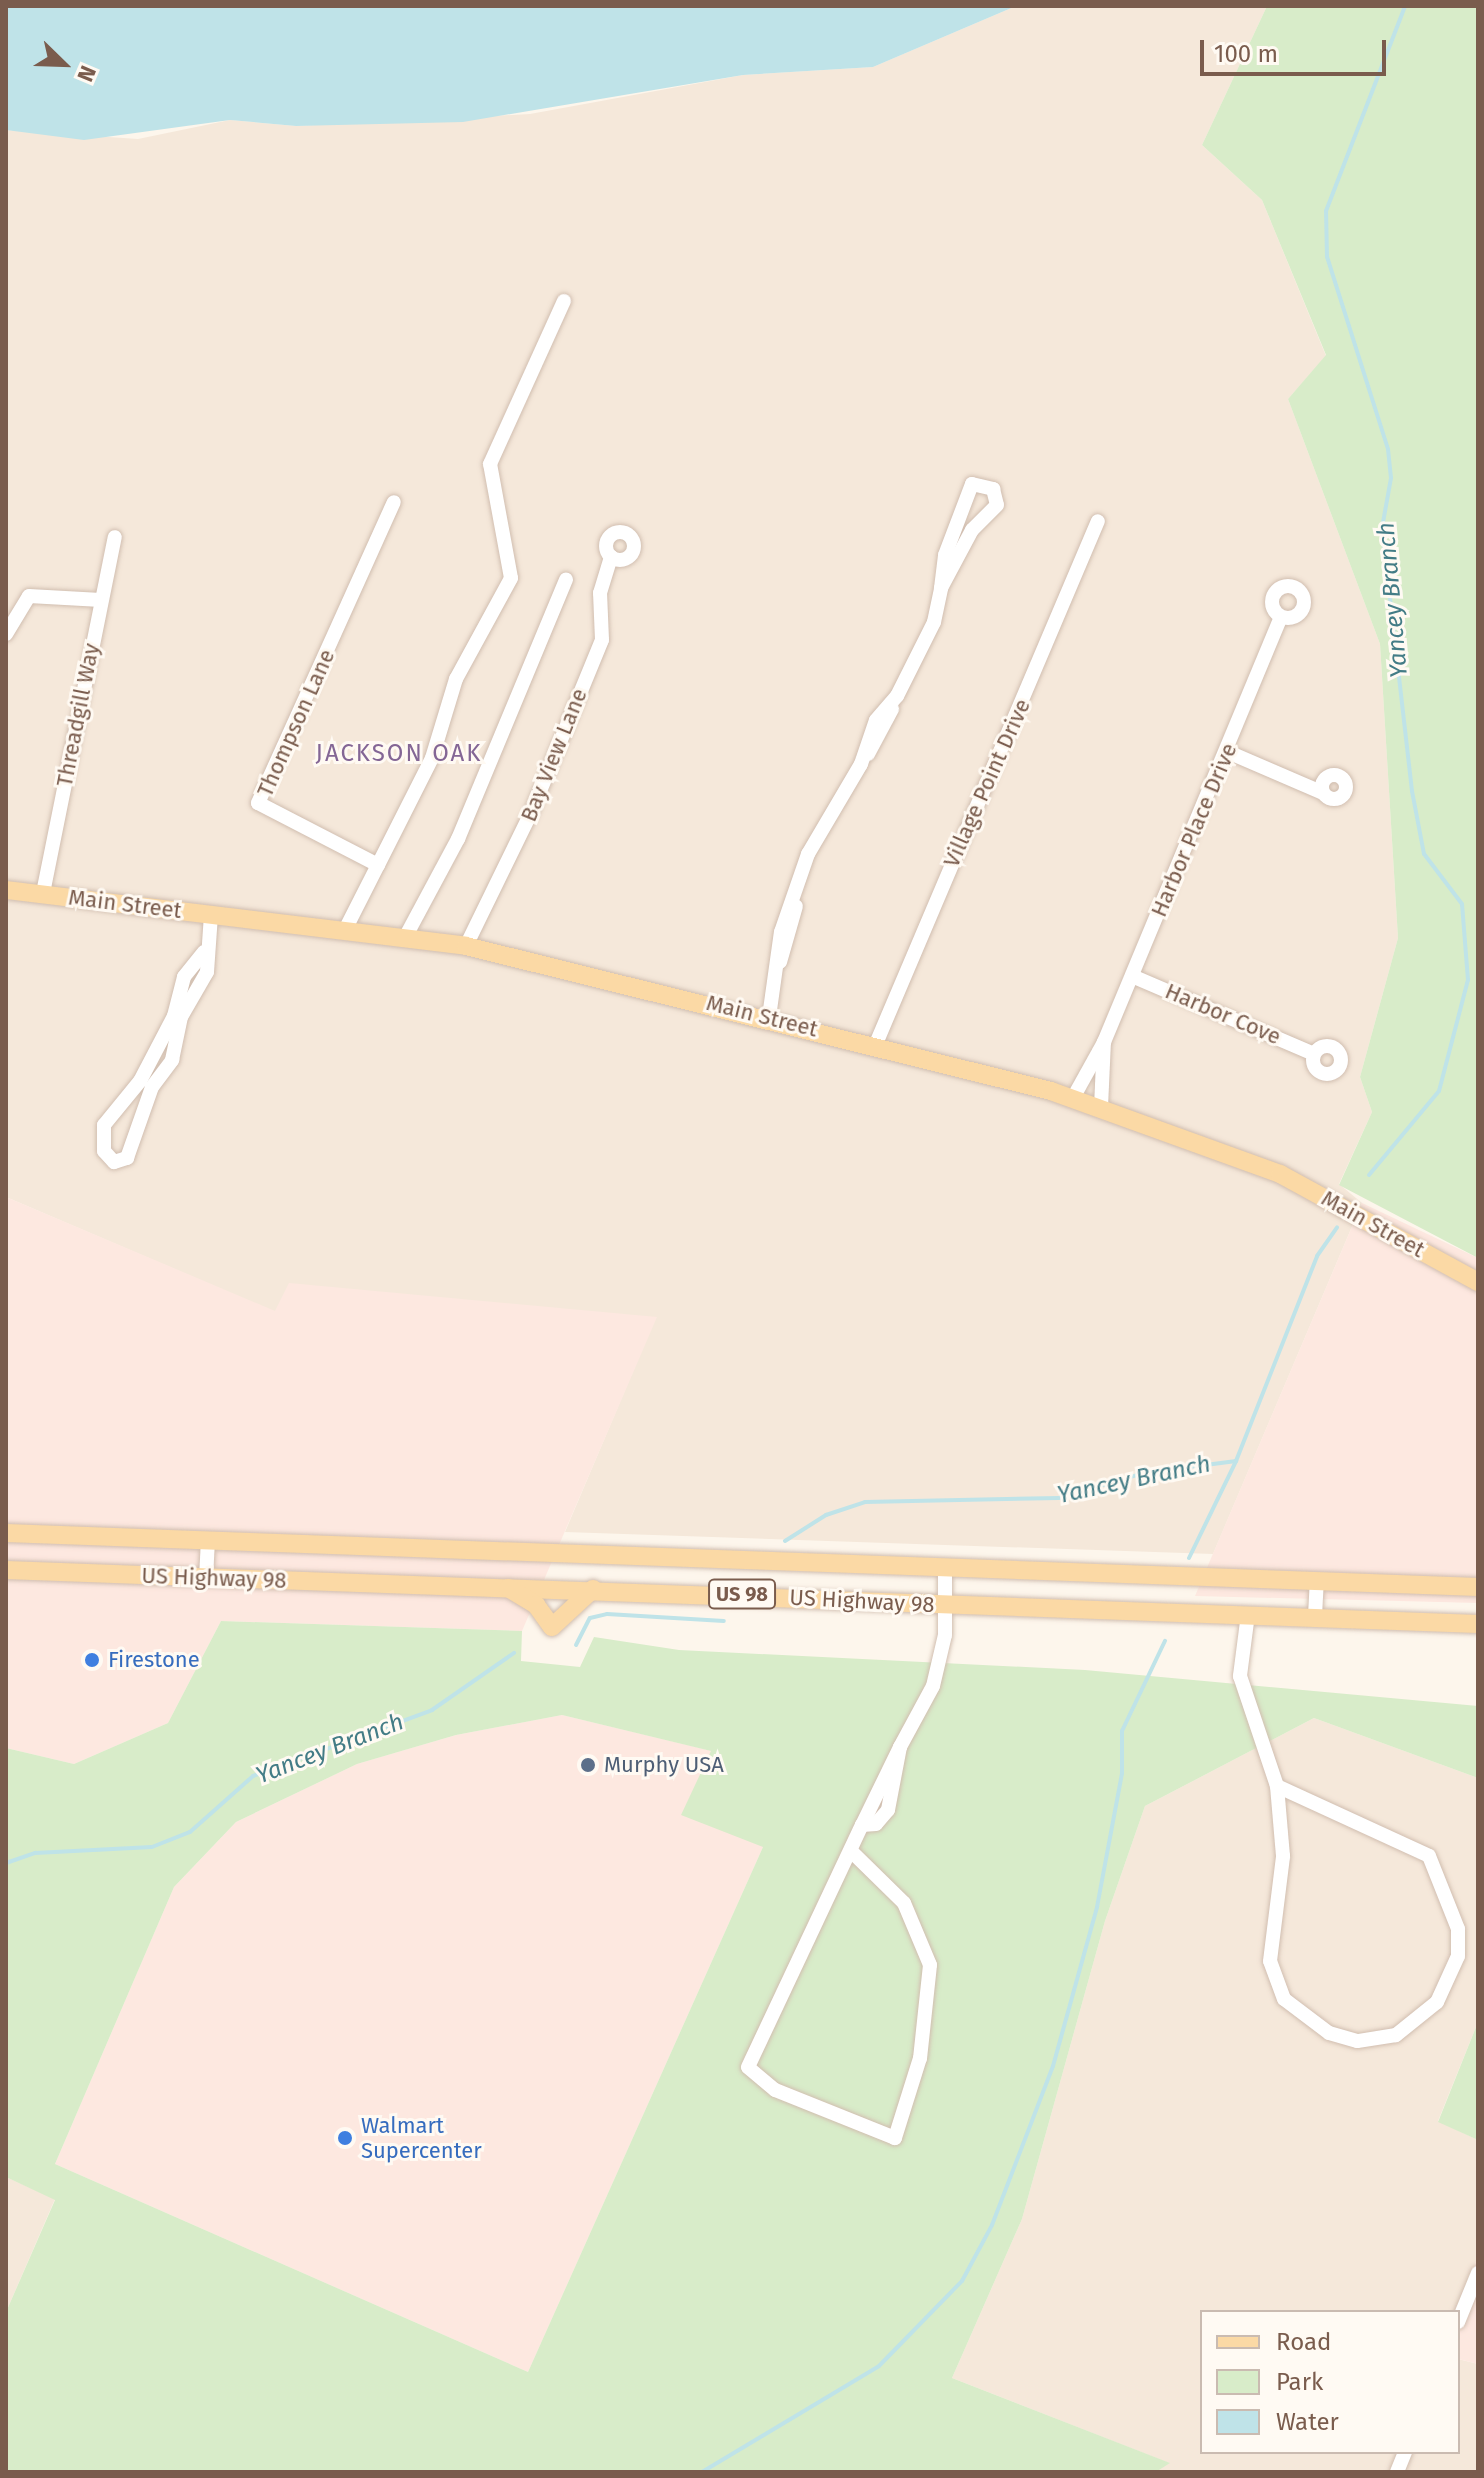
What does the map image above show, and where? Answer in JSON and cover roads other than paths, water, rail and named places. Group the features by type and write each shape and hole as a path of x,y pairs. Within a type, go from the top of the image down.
{"main road":[{"name":"Main Street","path":"6,890 211,915 407,934 769,1017 1101,1107 1280,1174 1478,1282"},
{"name":"US Highway 98","path":"6,1533 945,1571 1478,1587"},
{"name":"US Highway 98","path":"6,1570 593,1589 1478,1624"},
{"path":"504,1586 536,1605 552,1627 593,1589"}],"street":[{"path":"347,926 432,758 456,679 511,578 490,464 530,362 564,301"},
{"path":"769,1017 774,976 790,942 797,894 808,854 861,764 870,732 897,696 934,622 941,588 963,494 972,484 987,485 997,495 993,513 972,530 941,588"},
{"name":"Thompson Lane","path":"378,865 258,803 394,502"},
{"name":"Village Point Drive","path":"875,1046 1098,521"},
{"name":"Threadgill Way","path":"43,893 115,537"},
{"name":"Bay View Lane","path":"466,946 531,813 602,640 600,593 611,557"},
{"path":"407,934 458,839 566,580"},
{"path":"6,634 29,596 101,600"},
{"name":"Harbor Place Drive","path":"1073,1098 1104,1042 1228,752 1281,617"},
{"path":"1228,752 1323,793"},
{"path":"178,1016 172,1060 146,1084 104,1125 104,1151 114,1162 127,1158 146,1084 178,1016 207,972 204,952 211,915"},
{"name":"Harbor Cove","path":"1132,976 1314,1054"},
{"name":"Harbor Place Drive","path":"1101,1107 1104,1042"},
{"path":"206,1578 208,1541"},
{"path":"851,1851 904,1903 930,1965 920,2058 895,2138 775,2090 748,2067 862,1825 933,1686 944,1605 945,1571"},
{"path":"1315,1616 1317,1582"},
{"path":"1248,1614 1240,1676 1277,1786 1283,1856 1270,1961 1284,1999 1329,2033 1357,2041 1396,2035 1437,2002 1458,1956 1458,1929 1429,1856 1277,1786"},
{"path":"1460,2317 1478,2273"}],"water":[{"path":"6,6 1016,6 873,67 743,75 463,122 296,126 230,120 84,140 6,130"}],"waterway":[{"name":"Yancey Branch","path":"1369,1175 1439,1091 1468,980 1462,904 1424,854 1412,791 1382,528 1391,478 1388,449 1327,257 1326,211 1405,6"},
{"name":"Yancey Branch","path":"785,1541 826,1515 865,1502 1059,1498 1144,1473 1236,1461 1317,1256 1337,1227"},
{"path":"1189,1558 1236,1461"},
{"name":"Yancey Branch","path":"576,1645 590,1618 607,1614 724,1621"},
{"path":"702,2472 879,2366 962,2281 992,2225 1053,2066 1097,1907 1122,1773 1122,1731 1165,1641"},
{"name":"Yancey Branch","path":"6,1863 35,1853 152,1847 190,1832 253,1776 432,1710 514,1653"}],"place":[{"name":"Firestone","path":"92,1660"},
{"name":"Murphy USA","path":"588,1765"},
{"name":"Walmart Supercenter","path":"345,2138"}],"district":[{"name":"JACKSON OAK","path":"399,754"}]}
